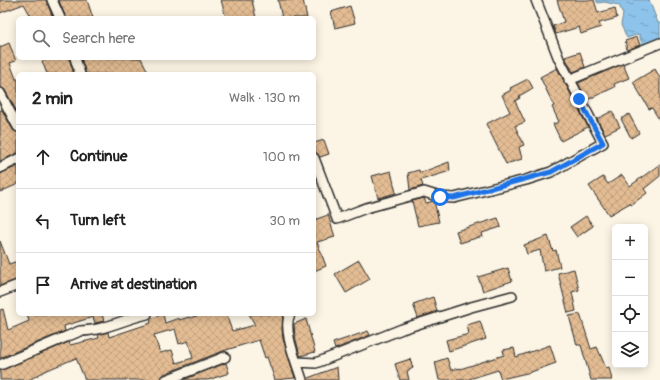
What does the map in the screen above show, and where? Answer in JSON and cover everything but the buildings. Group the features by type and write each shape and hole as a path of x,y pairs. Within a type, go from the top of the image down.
{"street":[{"path":"52,0 59,16"},
{"path":"316,163 337,219 366,208 424,192 440,197 454,198 526,180 551,172 603,143 569,80 536,0"},
{"path":"569,80 660,43"},
{"path":"76,60 79,72"},
{"path":"0,93 16,123"},
{"path":"0,168 16,160"},
{"path":"0,292 16,286"},
{"path":"297,362 316,363 402,329 471,307 512,296"},
{"path":"0,365 80,331 94,331 135,316"},
{"path":"289,316 286,321 288,333 302,380"},
{"path":"166,380 224,357"}],"water":[{"path":"596,0 649,0 658,23 660,23 660,39 642,44 639,34 627,38 621,25 623,14 619,5 604,2 598,3"}],"route":[{"path":"440,197 454,198 526,180 551,172 603,143 579,99"}]}
